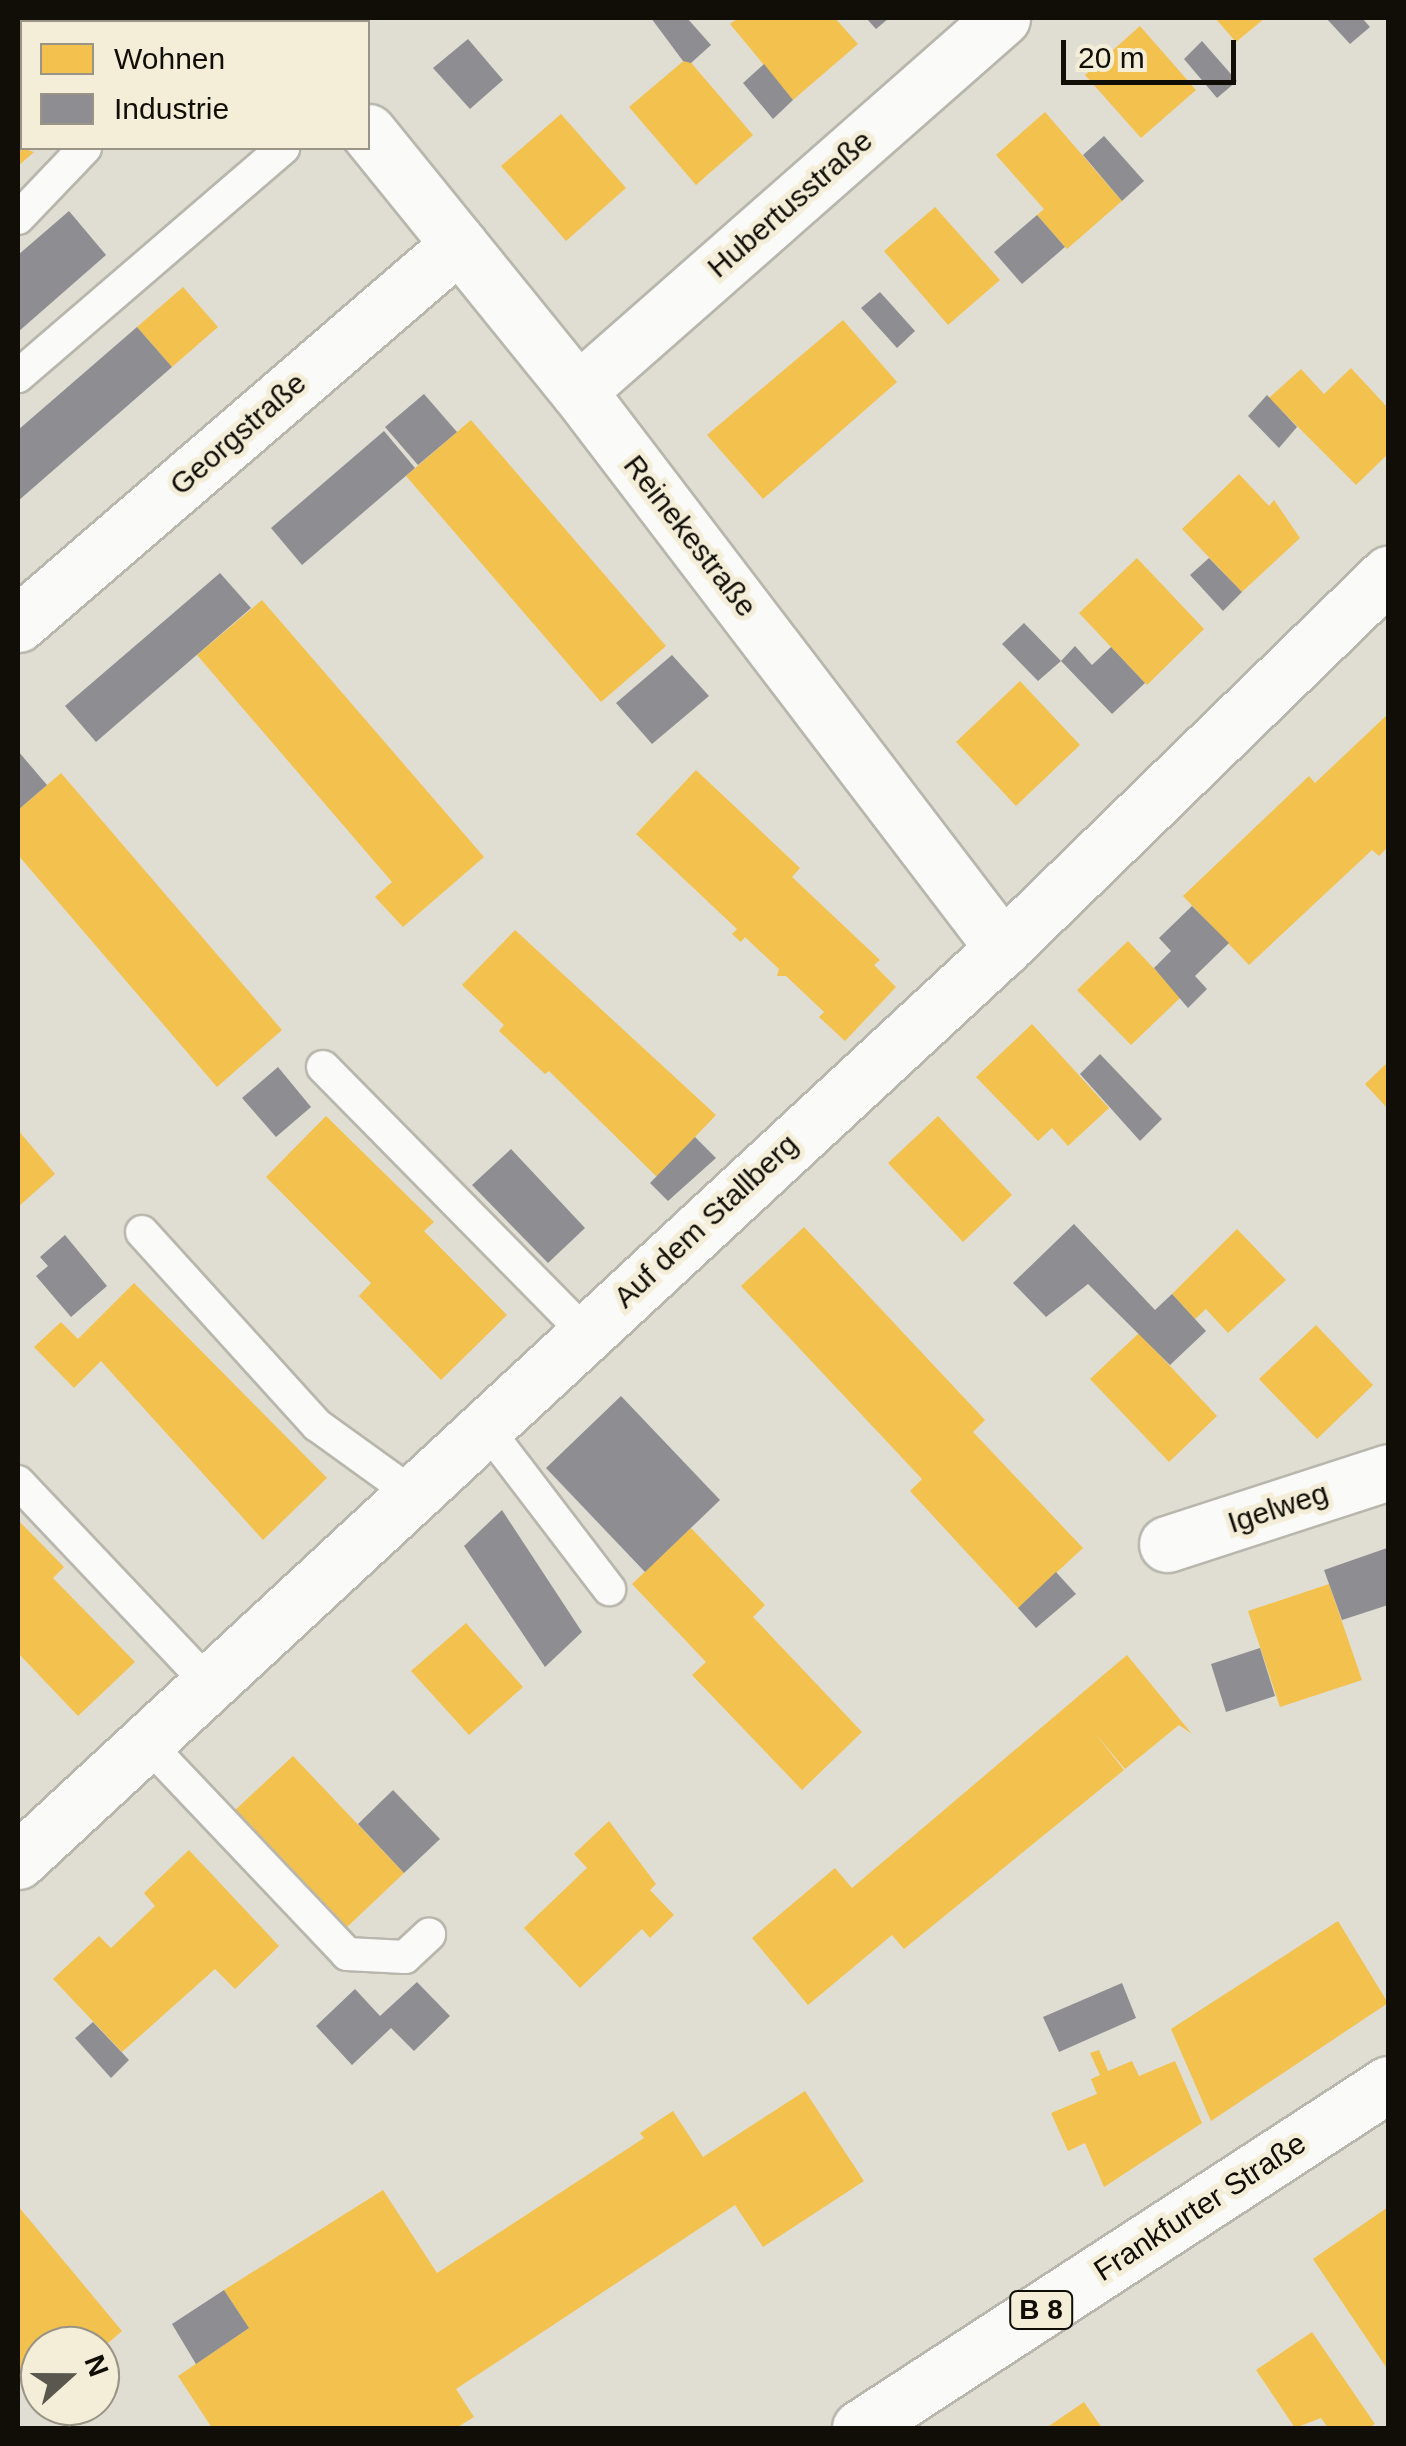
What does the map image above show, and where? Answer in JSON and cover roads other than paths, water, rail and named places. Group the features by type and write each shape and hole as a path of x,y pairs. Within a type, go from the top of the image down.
{"street":[{"name":"Hubertusstraße","path":"578,391 1002,18"},
{"name":"Reinekestraße","path":"370,134 578,391 1003,948"},
{"name":"Georgstraße","path":"18,624 459,244"},
{"name":"Auf dem Stallberg","path":"18,1861 1003,948 1388,574"},
{"name":"Igelweg","path":"1167,1544 1388,1472"},
{"name":"Frankfurter Straße","path":"878,2424 1388,2084"}],"lane":[{"path":"18,218 82,150"},
{"path":"18,376 280,150"},
{"path":"322,1067 586,1334"},
{"path":"142,1232 318,1425 414,1496"},
{"path":"486,1428 609,1589"},
{"path":"18,1482 210,1685"},
{"path":"147,1743 347,1954 405,1957 429,1935"}]}
